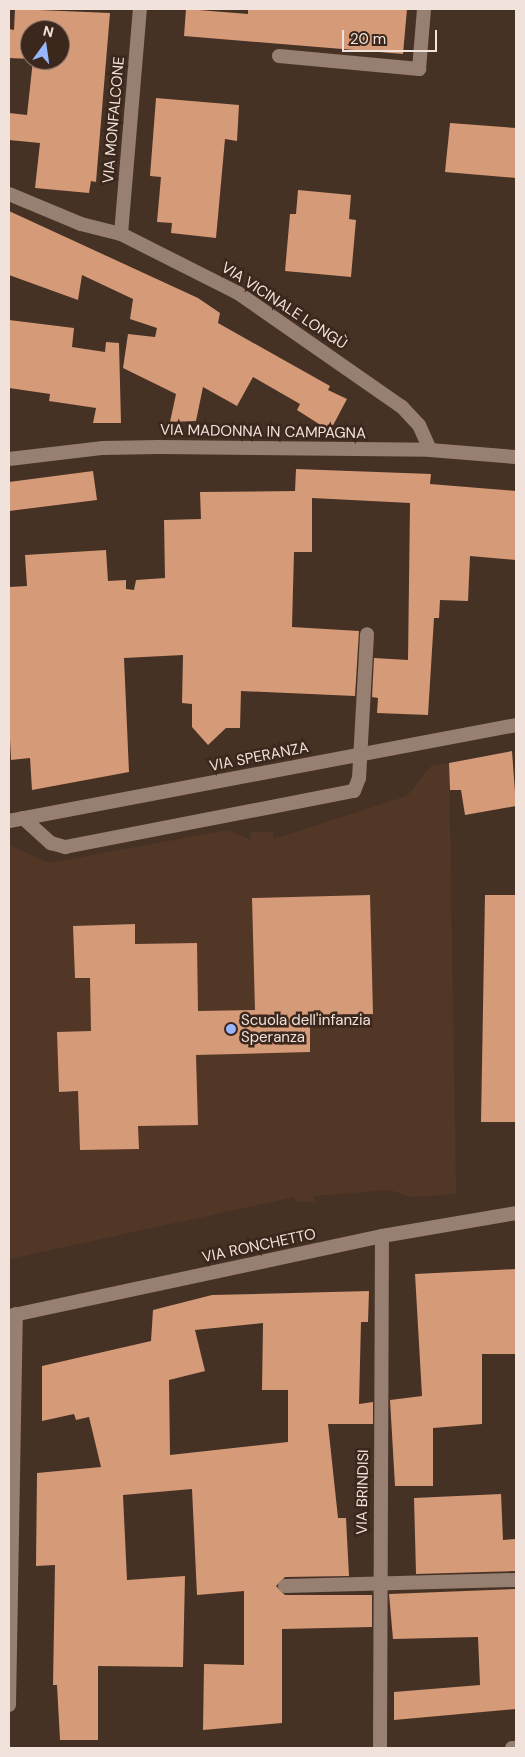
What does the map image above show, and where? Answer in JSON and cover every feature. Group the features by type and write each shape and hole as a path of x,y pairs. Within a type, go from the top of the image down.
{"street":[{"name":"VIA MONFALCONE","path":"121,234 140,9"},
{"path":"279,56 419,69 424,9"},
{"name":"VIA VICINALE LONGÙ","path":"9,194 81,224 121,234 221,283 282,321 402,407 419,425 430,450"},
{"name":"VIA MADONNA IN CAMPAGNA","path":"9,459 120,447 430,450 516,458"},
{"path":"23,818 51,843 65,847 346,795 358,786 367,634"},
{"name":"VIA SPERANZA","path":"9,821 516,726"},
{"name":"VIA RONCHETTO","path":"12,1315 382,1236 516,1213"},
{"name":"VIA BRINDISI","path":"380,1748 379,1582 382,1236"},
{"path":"9,1705 12,1315"},
{"path":"285,1586 379,1582 516,1580"}],"shaded area":[{"name":"Scuola dell'infanzia Speranza","path":"449,763 456,1194 411,1197 390,1190 314,1196 314,1202 295,1202 294,1197 9,1259 9,845 49,863 228,830 251,840 251,832 273,832 274,839 407,796 431,766"}],"building":[{"path":"15,9 110,13 96,182 91,181 89,193 35,188 40,143 9,140 9,113 27,115 32,70 70,70 70,20 20,20 20,59 9,58 9,29 14,30"},
{"path":"186,9 248,14 248,9 407,9 403,54 184,36"},
{"path":"156,98 239,105 237,141 225,139 216,238 171,233 172,223 157,222 161,177 150,176"},
{"path":"450,123 516,128 516,178 445,172"},
{"path":"298,190 351,195 349,219 356,220 351,277 285,271 290,214 296,214"},
{"path":"9,211 198,298 220,313 218,323 330,386 328,390 347,399 330,431 297,410 300,404 253,377 237,406 203,387 196,421 170,422 176,394 123,368 128,334 155,337 157,328 130,319 133,299 82,275 78,300 9,275"},
{"path":"9,320 74,328 72,347 105,352 106,342 119,343 121,423 93,423 96,408 49,401 50,394 9,388"},
{"path":"296,469 431,474 430,484 516,491 516,560 470,556 468,601 440,600 439,618 434,618 428,715 377,713 378,698 372,697 374,658 408,660 410,503 312,498 312,552 294,552 292,627 359,631 355,696 241,691 240,728 226,728 208,745 192,727 192,704 182,703 183,655 124,658 129,772 32,790 30,758 11,760 9,718 9,587 27,586 25,555 106,550 108,581 126,580 126,589 134,590 136,580 165,578 164,520 201,519 200,492 295,491"},
{"path":"93,471 97,500 9,511 9,482"},
{"path":"512,751 516,806 465,815 461,790 450,790 449,763"},
{"path":"370,895 373,1014 310,1015 310,1052 196,1055 198,1125 138,1126 139,1149 80,1150 78,1091 59,1092 57,1032 91,1031 90,978 75,978 73,926 135,924 135,944 197,943 198,1011 255,1010 252,898"},
{"path":"485,895 516,895 516,1122 481,1122"},
{"path":"516,1269 516,1354 482,1354 482,1424 433,1428 433,1486 395,1486 390,1400 422,1396 415,1274"},
{"path":"369,1291 368,1322 361,1322 359,1404 373,1402 373,1424 328,1424 338,1518 346,1518 349,1576 285,1577 276,1586 285,1595 372,1595 372,1627 282,1629 282,1723 203,1730 204,1664 244,1665 244,1591 197,1595 192,1489 123,1495 127,1580 185,1576 183,1667 98,1666 98,1740 60,1740 57,1685 53,1685 55,1565 36,1566 37,1473 101,1467 89,1417 76,1420 74,1414 42,1421 42,1366 151,1341 153,1310 212,1295","holes":["263,1323 262,1390 288,1390 288,1442 170,1455 169,1380 205,1371 195,1330"]},
{"path":"501,1494 503,1540 516,1539 516,1571 416,1574 414,1498"},
{"path":"516,1589 516,1709 394,1720 394,1692 480,1685 478,1637 393,1639 389,1594"}],"place":[{"name":"Scuola dell'infanzia Speranza","path":"231,1029"}]}
